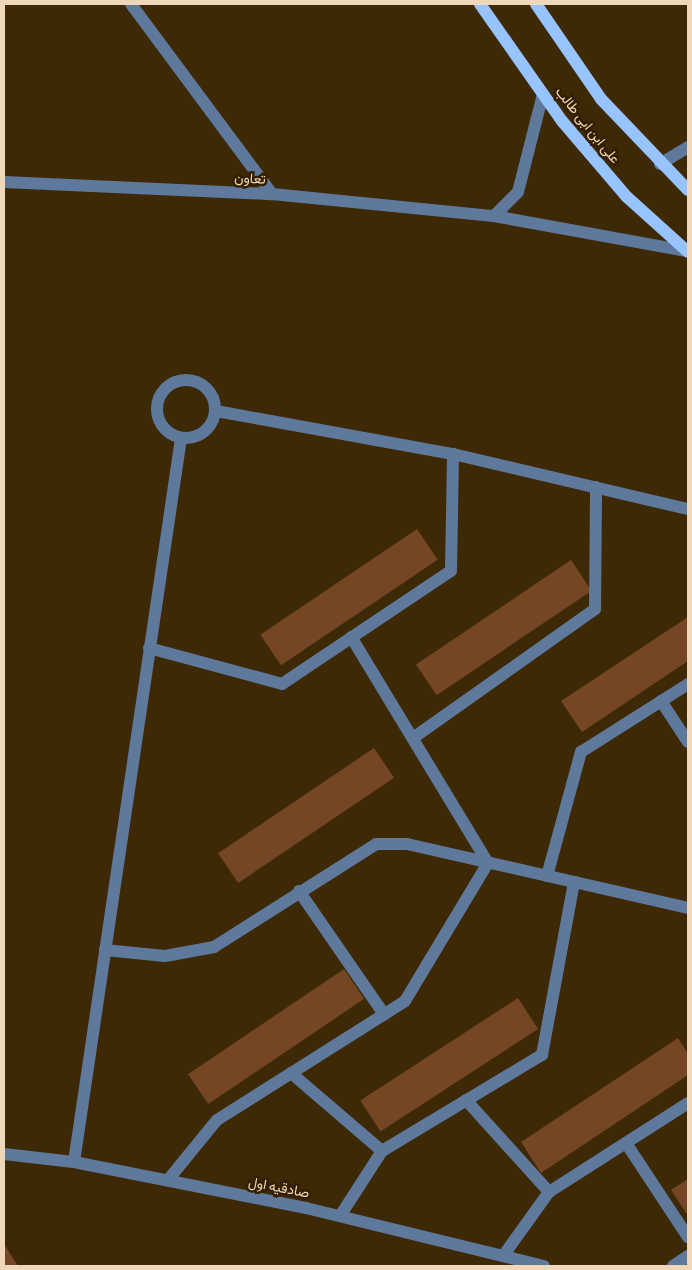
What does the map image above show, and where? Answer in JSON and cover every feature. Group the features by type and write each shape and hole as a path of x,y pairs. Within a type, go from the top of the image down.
{"main road":[{"name":"علی ابن ابی طالب","path":"480,4 543,94 628,197 687,252"},
{"name":"علی ابن ابی طالب","path":"536,4 601,98 660,164 688,190"}],"street":[{"path":"130,4 272,194"},
{"path":"494,216 518,192 543,94"},
{"path":"660,164 688,147"},
{"name":"تعاون","path":"4,182 272,194 494,216 687,252"},
{"path":"190,379 203,384 214,398 216,411 201,435 181,438 167,432 160,420 157,409 167,387 190,379"},
{"path":"216,411 454,454 688,509"},
{"path":"74,1162 181,438"},
{"path":"149,648 282,684 450,571 454,454"},
{"path":"413,738 595,610 596,487"},
{"path":"351,637 488,863"},
{"path":"547,876 581,752 688,684"},
{"path":"661,701 688,742"},
{"path":"105,950 165,956 214,946 376,844 407,844 688,908"},
{"path":"168,1180 217,1120 405,1001 488,863"},
{"path":"340,1216 382,1151 542,1055 574,882"},
{"path":"299,891 384,1014"},
{"path":"291,1073 382,1151"},
{"path":"466,1100 549,1192"},
{"path":"503,1256 549,1192 688,1103"},
{"path":"626,1143 688,1237"},
{"name":"صادقیه اول","path":"4,1154 74,1162 168,1180 340,1216 544,1266"},
{"path":"673,1266 688,1256"}],"building":[{"path":"417,529 438,560 281,665 260,635"},
{"path":"571,560 592,591 437,695 416,665"},
{"path":"688,617 688,661 582,732 561,701"},
{"path":"374,748 394,778 238,883 218,853"},
{"path":"344,969 364,999 208,1104 188,1074"},
{"path":"518,998 538,1029 380,1131 360,1100"},
{"path":"678,1038 688,1054 688,1075 541,1173 521,1142"},
{"path":"688,1179 688,1216 671,1190"},
{"path":"4,1244 18,1266 4,1266"}]}
